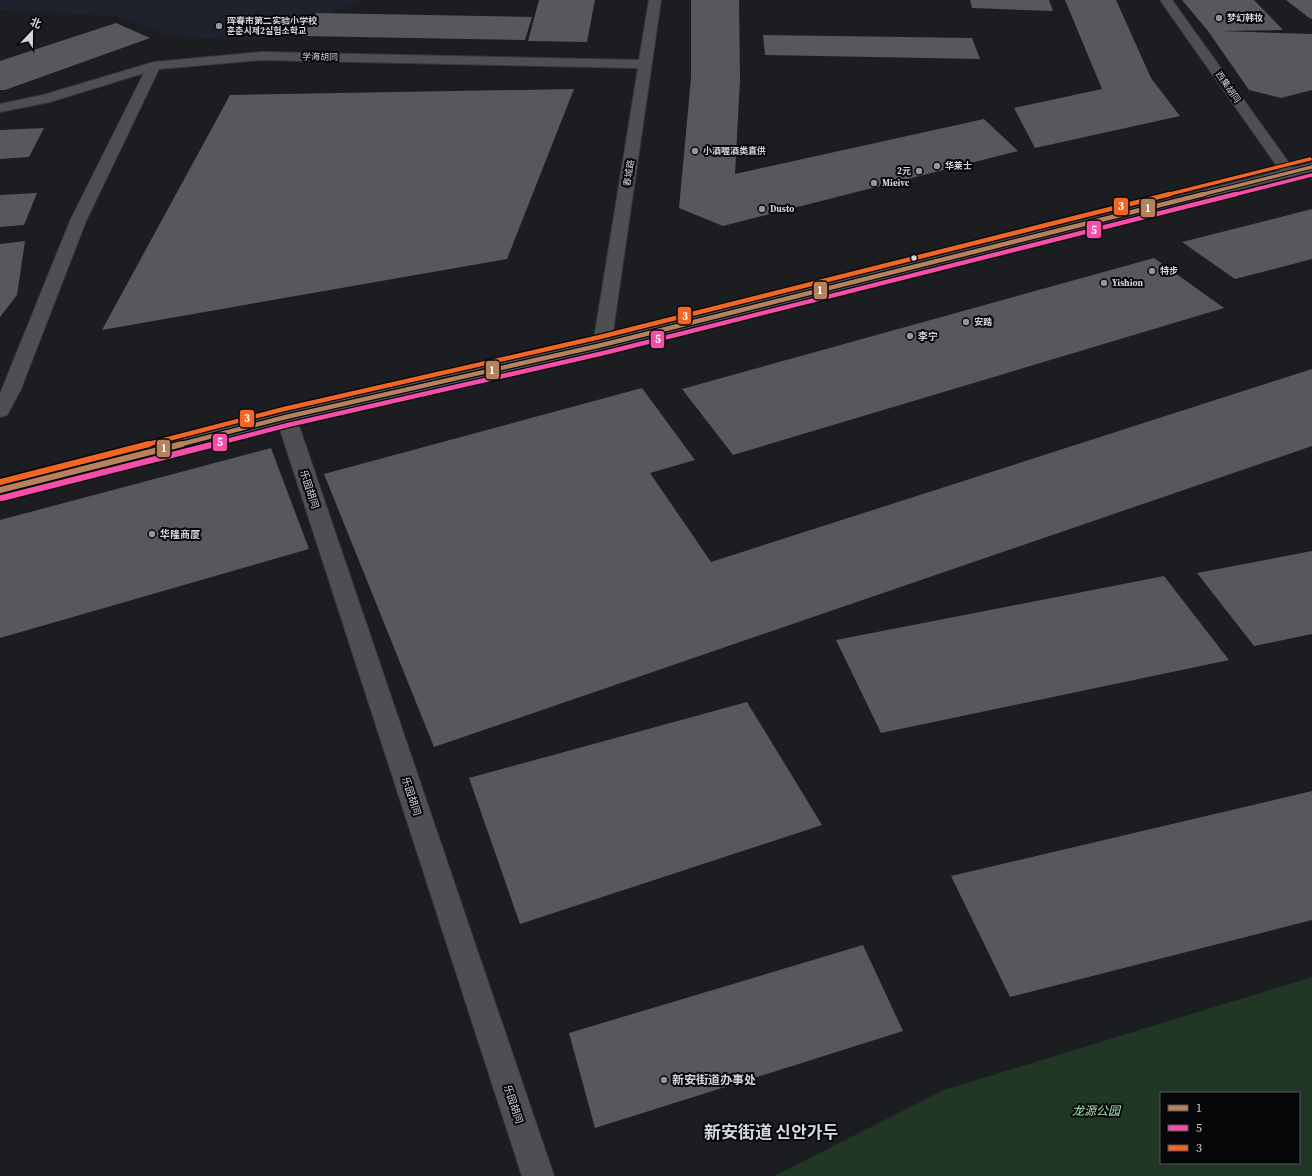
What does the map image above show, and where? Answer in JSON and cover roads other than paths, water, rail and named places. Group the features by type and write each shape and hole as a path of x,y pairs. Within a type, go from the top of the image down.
{"main road":[{"path":"0,490 286,417 602,345 1312,167"}],"street":[{"name":"春城路","path":"602,345 655,0"},
{"name":"西集胡同","path":"1166,0 1289,173"},
{"name":"学海胡同","path":"0,108 45,99 154,66 262,56 646,64"},
{"path":"0,411 6,389 78,221 154,66"},
{"name":"乐园胡同","path":"286,417 538,1176"}],"place":[{"name":"梦幻韩妆","path":"1219,18"},
{"name":"珲春市第二实验小学校 훈춘시제2실험소학교","path":"219,26"},
{"name":"小酒喔酒类直供","path":"695,151"},
{"name":"华莱士","path":"937,166"},
{"name":"2元","path":"919,171"},
{"name":"Mieivc","path":"874,183"},
{"name":"Dusto","path":"762,209"},
{"name":"特步","path":"1152,271"},
{"name":"Yishion","path":"1104,283"},
{"name":"安踏","path":"966,322"},
{"name":"李宁","path":"910,336"},
{"name":"华隆商厦","path":"152,534"},
{"name":"新安街道办事处","path":"664,1080"}],"district":[{"name":"新安街道 신안가두","path":"771,1132"}],"park label":[{"name":"龙源公园","path":"1096,1111"}]}
